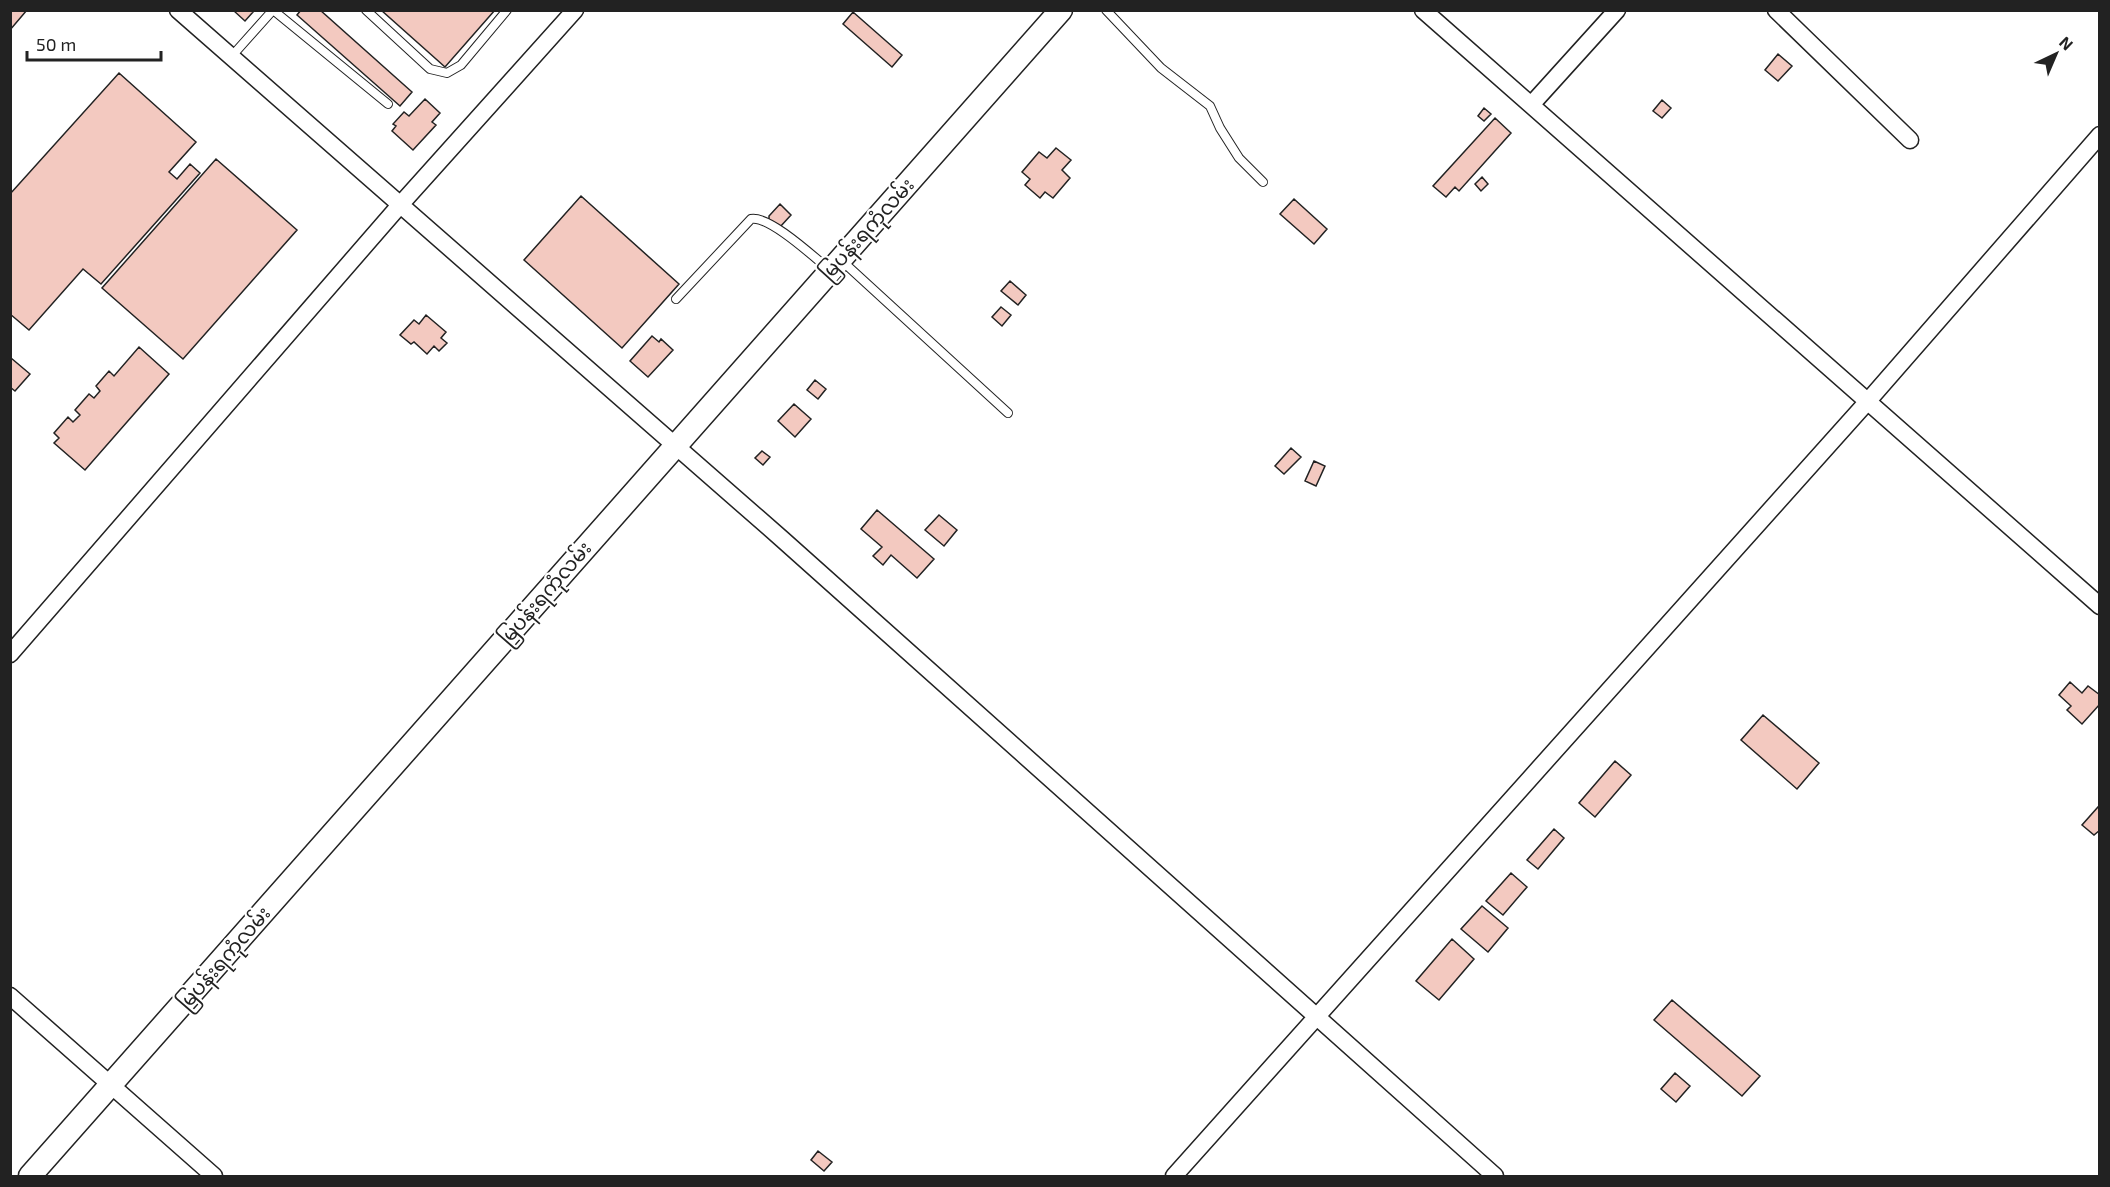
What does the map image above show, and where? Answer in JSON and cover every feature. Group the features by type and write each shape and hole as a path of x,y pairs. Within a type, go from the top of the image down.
{"street":[{"path":"178,10 675,446 1495,1176"},
{"path":"10,654 400,205 575,10"},
{"path":"1423,10 2100,606"},
{"path":"1531,105 1617,10"},
{"path":"1776,10 1910,140"},
{"name":"မြပန်းရကုံလမ်း","path":"30,1176 1058,12"},
{"path":"1174,1176 1868,402 2100,135"},
{"path":"10,996 214,1176"}],"lane":[{"path":"231,57 273,10 388,104"},
{"path":"366,10 430,69 447,73 461,65 507,10"},
{"path":"1106,10 1161,68 1210,106 1220,128 1239,158 1263,182"},
{"path":"676,298 751,219 760,219 836,265 1008,413"}],"building":[{"path":"10,10 27,10 10,30"},
{"path":"251,10 253,12 245,21 234,11"},
{"path":"301,10 320,10 412,92 400,106 297,15"},
{"path":"381,10 495,10 445,67"},
{"path":"853,12 902,55 892,67 843,24"},
{"path":"1778,54 1792,66 1778,81 1765,70"},
{"path":"119,73 196,142 169,172 177,179 190,164 200,173 101,284 83,269 29,330 10,314 10,194"},
{"path":"425,99 440,113 432,122 436,125 413,150 392,131 396,126 393,124 404,112 409,116"},
{"path":"1662,100 1671,108 1662,118 1653,111"},
{"path":"1484,108 1491,114 1484,121 1478,116"},
{"path":"1495,118 1511,133 1459,191 1455,187 1446,197 1433,186"},
{"path":"1056,148 1071,160 1062,170 1070,178 1053,198 1045,192 1040,198 1025,185 1030,179 1022,172 1039,152 1047,158"},
{"path":"216,159 297,230 183,359 102,288"},
{"path":"1482,177 1488,184 1481,191 1475,184"},
{"path":"581,196 679,284 622,348 524,260"},
{"path":"1294,199 1327,229 1314,244 1280,214"},
{"path":"780,204 791,215 778,227 769,219 769,216"},
{"path":"1010,281 1026,295 1018,305 1001,291"},
{"path":"1001,307 1011,315 1002,326 992,317"},
{"path":"426,315 446,332 441,338 447,343 439,351 434,346 427,354 414,342 411,344 400,335 414,320 419,324"},
{"path":"652,336 659,342 661,339 673,350 648,377 630,361"},
{"path":"139,347 169,374 85,470 54,443 59,438 54,433 68,417 73,422 80,415 75,410 89,394 94,398 100,391 96,386 109,371 114,376"},
{"path":"11,358 30,374 15,391 10,387"},
{"path":"815,380 826,389 818,399 807,390"},
{"path":"794,404 811,419 795,437 778,421"},
{"path":"1291,448 1301,457 1284,474 1275,466"},
{"path":"762,451 770,457 763,465 755,458"},
{"path":"1314,461 1325,466 1316,486 1305,481"},
{"path":"877,510 934,559 917,578 891,555 883,565 873,556 882,547 861,529"},
{"path":"939,515 957,530 944,546 925,530"},
{"path":"2070,682 2082,693 2088,686 2100,695 2100,704 2082,724 2067,710 2071,706 2059,695"},
{"path":"1763,715 1819,763 1797,789 1741,740"},
{"path":"1615,761 1631,775 1595,817 1579,803"},
{"path":"2098,807 2100,808 2100,830 2094,835 2082,825"},
{"path":"1554,829 1564,838 1538,869 1527,860"},
{"path":"1511,873 1527,887 1503,915 1486,901"},
{"path":"1482,906 1508,928 1488,952 1461,929"},
{"path":"1452,939 1474,959 1439,1000 1416,981"},
{"path":"1672,1000 1760,1076 1742,1096 1654,1020"},
{"path":"1675,1073 1690,1086 1676,1102 1661,1089"},
{"path":"818,1151 832,1162 824,1171 811,1160"}]}
